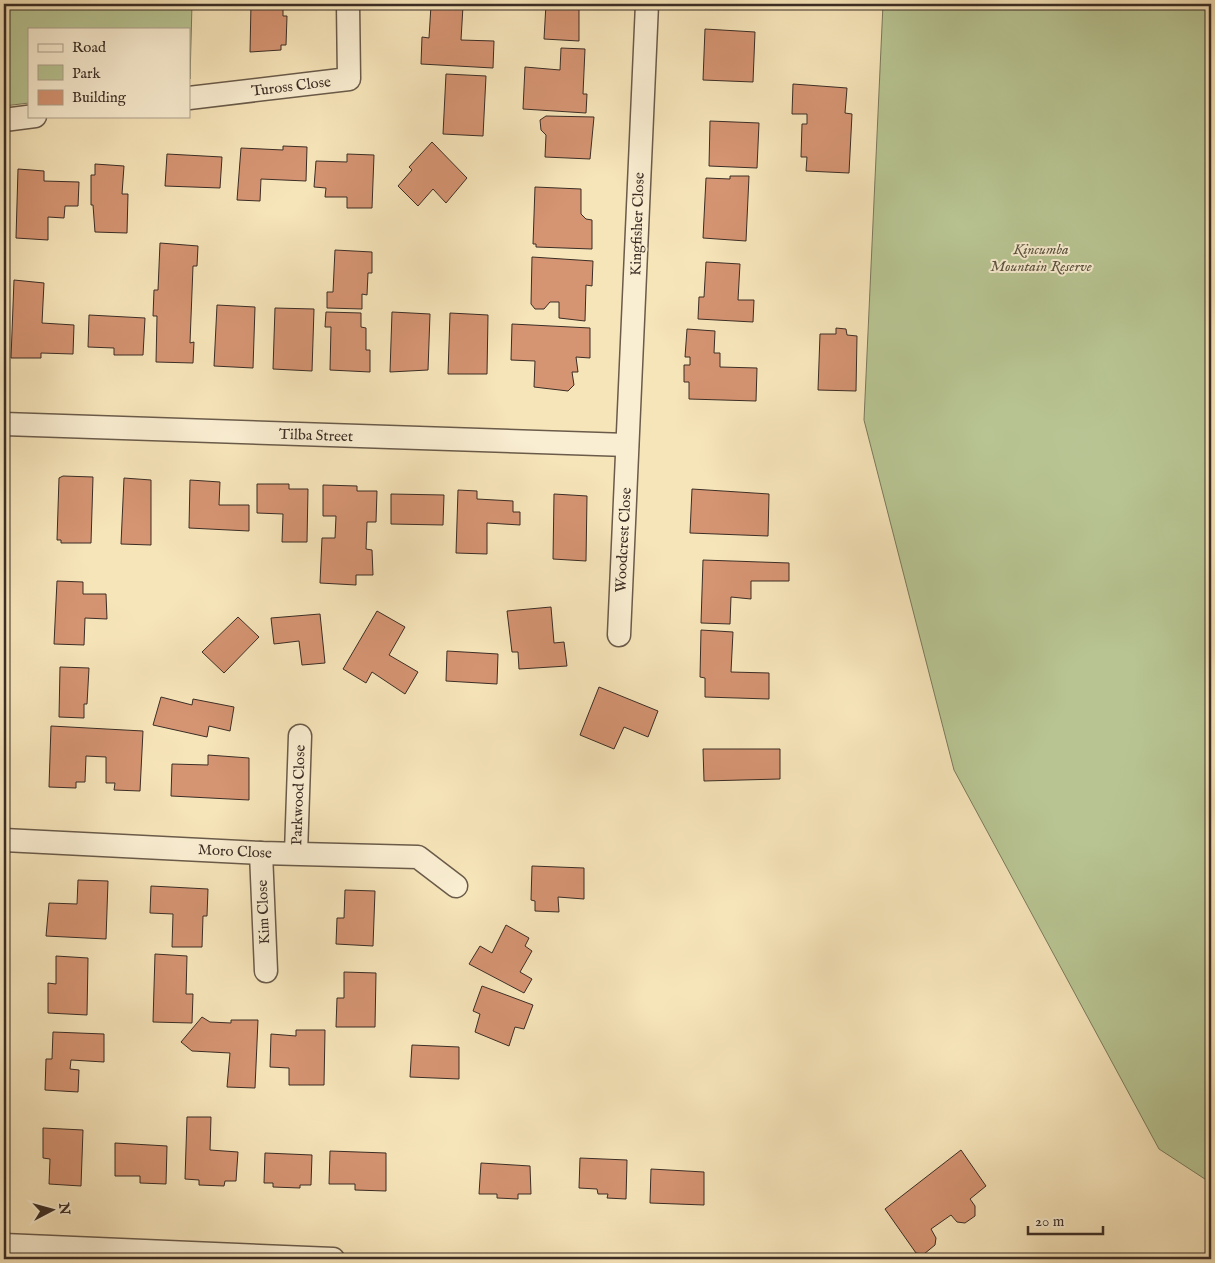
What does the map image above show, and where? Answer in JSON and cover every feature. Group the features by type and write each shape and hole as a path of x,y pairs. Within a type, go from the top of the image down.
{"street":[{"name":"Tuross Close","path":"190,98 349,79 348,4"},
{"name":"Kingfisher Close","path":"628,445 646,4"},
{"path":"4,120 28,117"},
{"name":"Tilba Street","path":"4,424 628,445"},
{"name":"Woodcrest Close","path":"619,635 628,445"},
{"name":"Parkwood Close","path":"296,854 300,736"},
{"name":"Moro Close","path":"4,840 261,853 418,858 456,886"},
{"name":"Kim Close","path":"261,853 266,971"},
{"path":"4,1245 333,1259"}],"green space":[{"path":"4,4 192,4 190,79 190,28 28,28 28,103 4,106"},
{"name":"Kincumba Mountain Reserve","path":"883,4 1211,4 1211,1183 1159,1149 954,770 864,420"}],"building":[{"path":"251,4 283,4 283,16 287,16 286,45 281,45 281,50 250,52"},
{"path":"546,4 579,4 579,41 544,39"},
{"path":"431,5 463,6 461,40 494,41 493,68 421,64 422,37 429,38"},
{"path":"705,29 755,32 753,82 703,80"},
{"path":"561,48 585,49 583,94 587,94 586,113 523,109 525,67 560,70"},
{"path":"446,74 486,76 483,136 443,134"},
{"path":"793,84 847,88 845,113 852,114 849,173 806,171 807,157 801,157 802,124 807,124 807,114 792,114"},
{"path":"546,116 594,117 590,159 545,157 546,135 541,130 540,120"},
{"path":"710,121 759,123 757,168 709,166"},
{"path":"432,142 467,178 446,203 433,189 418,206 398,186 412,170 409,167"},
{"path":"283,146 307,147 306,181 261,179 260,201 237,200 241,148 283,150"},
{"path":"167,154 222,157 220,188 165,186"},
{"path":"347,154 374,155 372,208 347,208 347,197 325,197 326,188 314,187 316,161 347,162"},
{"path":"95,164 124,166 122,194 128,194 127,233 95,232 93,205 91,205 91,175 95,175"},
{"path":"18,169 44,171 44,181 79,182 78,206 65,206 64,218 48,217 48,240 16,238"},
{"path":"730,176 749,176 746,241 703,238 706,178 730,179"},
{"path":"535,187 581,189 581,214 586,219 592,220 592,249 536,247 536,244 533,244"},
{"path":"4,198 9,198 8,231 4,231"},
{"path":"160,243 198,246 197,266 193,266 190,343 194,342 193,363 156,362 157,316 153,316 154,290 158,290"},
{"path":"335,250 372,252 372,273 368,273 367,295 362,294 362,309 327,308 327,292 333,292"},
{"path":"532,257 593,261 592,286 586,285 585,321 559,318 559,302 550,302 544,309 535,309 531,304"},
{"path":"706,262 740,264 738,300 754,300 753,322 698,319 699,297 704,297"},
{"path":"14,280 44,283 42,323 74,325 73,354 41,353 41,358 11,358"},
{"path":"4,289 7,290 5,339 4,339"},
{"path":"217,305 255,307 253,368 214,366"},
{"path":"275,308 314,309 312,371 273,369"},
{"path":"326,312 361,313 361,327 366,328 366,350 370,350 370,372 330,370 331,327 325,327"},
{"path":"392,312 430,314 428,370 390,372"},
{"path":"450,313 488,315 487,374 448,374"},
{"path":"89,315 145,318 143,355 114,355 114,348 88,347"},
{"path":"512,324 590,328 590,358 576,357 578,372 572,372 574,385 568,391 534,387 535,361 511,360"},
{"path":"836,328 846,329 847,335 857,336 856,391 818,390 820,334 836,334"},
{"path":"687,329 715,331 714,353 720,353 720,367 757,368 756,401 689,399 689,382 684,382 684,365 690,365 690,357 685,357"},
{"path":"63,476 93,477 91,543 61,543 61,540 57,540 59,478"},
{"path":"124,478 151,480 151,545 121,544"},
{"path":"190,480 220,482 219,505 249,505 249,531 189,528"},
{"path":"257,484 289,484 289,489 308,489 307,542 282,542 283,514 257,513"},
{"path":"323,485 357,486 357,491 377,491 376,522 367,522 366,549 372,550 373,575 356,575 356,585 320,583 322,538 335,538 336,516 323,516"},
{"path":"692,489 769,494 768,536 690,533"},
{"path":"458,490 477,491 477,499 513,501 513,512 520,512 520,525 487,523 487,554 456,553"},
{"path":"391,494 444,495 443,525 391,524"},
{"path":"554,494 587,496 586,561 553,559"},
{"path":"703,560 789,563 789,581 751,581 751,599 731,597 730,624 701,623"},
{"path":"57,581 83,582 83,594 106,594 107,619 85,618 84,645 54,644"},
{"path":"551,607 554,643 564,642 567,666 519,669 518,652 512,652 507,611"},
{"path":"377,611 405,627 389,655 418,672 405,694 372,672 366,683 343,669"},
{"path":"320,614 325,663 302,665 299,641 274,644 271,618"},
{"path":"238,617 259,637 224,673 202,652"},
{"path":"701,630 733,632 731,672 769,673 769,699 705,697 705,678 700,677"},
{"path":"447,651 498,654 497,684 446,681"},
{"path":"60,667 89,668 87,704 84,704 84,718 59,717"},
{"path":"599,687 658,711 648,737 624,727 614,749 580,735"},
{"path":"161,697 192,705 193,699 234,707 230,731 209,726 207,737 153,725"},
{"path":"51,726 143,731 140,791 114,790 115,783 106,783 106,757 86,756 85,782 76,782 76,788 49,787"},
{"path":"703,749 780,749 780,779 704,781"},
{"path":"208,755 249,758 249,800 171,796 172,764 208,765"},
{"path":"532,866 584,868 584,899 558,897 559,912 535,911 535,901 531,900"},
{"path":"78,880 108,881 106,939 46,936 49,903 77,904"},
{"path":"151,886 208,889 207,916 203,916 202,947 172,947 173,914 150,913"},
{"path":"345,890 375,891 373,946 336,944 337,918 344,918"},
{"path":"506,925 529,938 525,946 532,951 520,972 532,979 524,993 469,964 480,946 492,953"},
{"path":"155,954 187,956 186,994 193,994 192,1023 153,1022"},
{"path":"56,956 88,958 87,1015 48,1013 48,983 56,984"},
{"path":"344,972 376,973 375,1027 336,1027 337,998 344,998"},
{"path":"482,986 533,1005 524,1029 515,1027 509,1046 475,1032 480,1014 473,1011"},
{"path":"202,1017 210,1022 231,1023 231,1020 258,1020 255,1088 227,1087 230,1053 192,1051 181,1042"},
{"path":"296,1030 325,1030 324,1085 289,1085 289,1068 270,1067 271,1034 296,1036"},
{"path":"53,1032 104,1034 104,1062 71,1060 70,1069 79,1070 78,1092 45,1090 46,1059 52,1059"},
{"path":"412,1045 459,1047 459,1079 410,1077"},
{"path":"187,1117 211,1117 210,1150 238,1152 236,1181 225,1181 224,1186 199,1185 199,1180 185,1179"},
{"path":"43,1128 83,1130 81,1186 49,1184 50,1159 43,1158"},
{"path":"115,1143 167,1146 166,1184 140,1183 140,1176 115,1176"},
{"path":"961,1150 986,1186 970,1199 975,1206 975,1216 965,1223 957,1222 951,1215 931,1229 936,1238 935,1245 924,1254 916,1253 885,1209"},
{"path":"330,1151 386,1153 386,1191 355,1190 355,1184 329,1184"},
{"path":"265,1153 312,1155 311,1185 300,1185 300,1188 273,1187 273,1183 264,1183"},
{"path":"580,1158 627,1160 626,1199 607,1198 608,1194 598,1194 597,1189 579,1188"},
{"path":"481,1163 530,1166 531,1194 518,1194 518,1199 497,1198 497,1194 479,1194"},
{"path":"651,1169 704,1172 704,1205 650,1203"}]}
